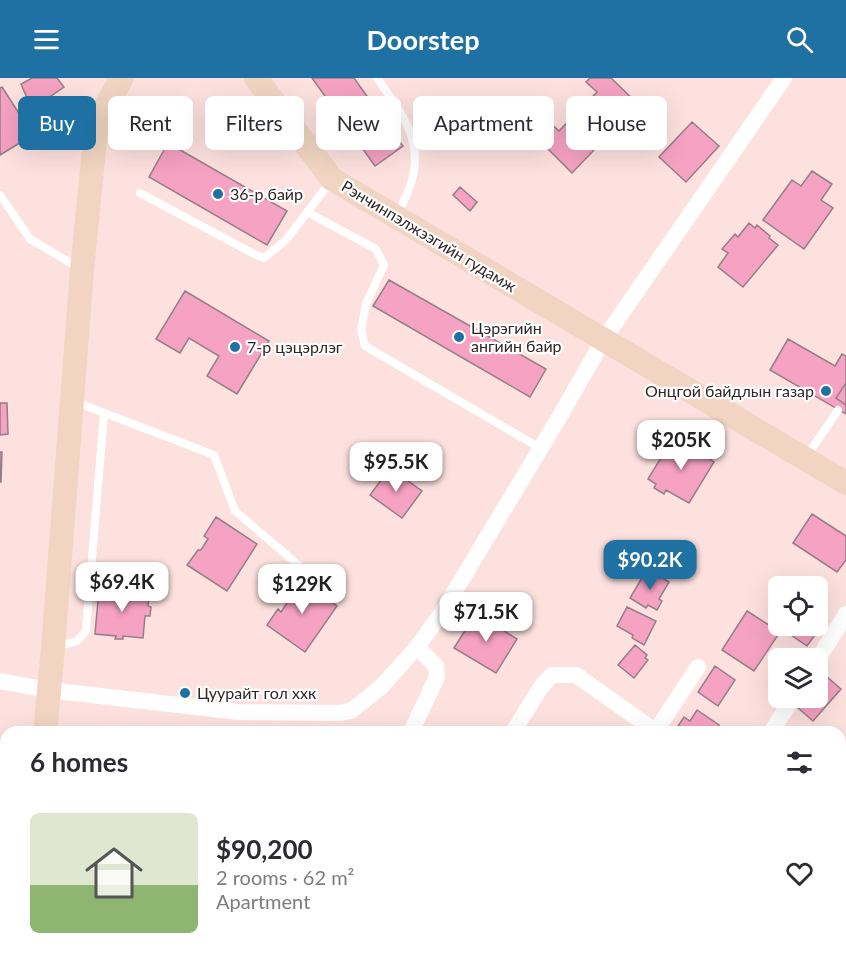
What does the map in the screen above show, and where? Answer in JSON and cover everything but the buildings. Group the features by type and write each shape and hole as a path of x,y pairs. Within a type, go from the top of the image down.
{"street":[{"path":"46,726 54,648 82,270 96,130 106,105 122,78"},
{"name":"Рэнчинпэлжээгийн гудамж","path":"256,78 332,179 846,483"},
{"path":"0,681 49,690 238,712 339,713 351,711 368,698 417,647 441,614 604,339 784,78"},
{"path":"825,648 846,614"},
{"path":"414,726 437,677 436,666 417,647"},
{"path":"658,726 698,667"},
{"path":"517,726 541,687 552,675 576,675 648,726"},
{"path":"775,726 787,708"}],"lane":[{"path":"377,78 408,122 414,145 415,169 397,218"},
{"path":"141,193 264,258 286,240 332,179"},
{"path":"0,195 30,239 82,270"},
{"path":"307,212 376,249 384,265 366,304 361,330 364,346 540,448"},
{"path":"73,401 214,455 235,511 315,579"},
{"path":"805,459 838,410"},
{"path":"54,648 77,641 86,631 104,413"}],"place":[{"name":"36-р байр","path":"218,194"},
{"name":"Цэрэгийн ангийн байр","path":"459,337"},
{"name":"7-р цэцэрлэг","path":"235,347"},
{"name":"Онцгой байдлын газар","path":"826,391"},
{"name":"Цуурайт гол ххк","path":"185,693"}]}
